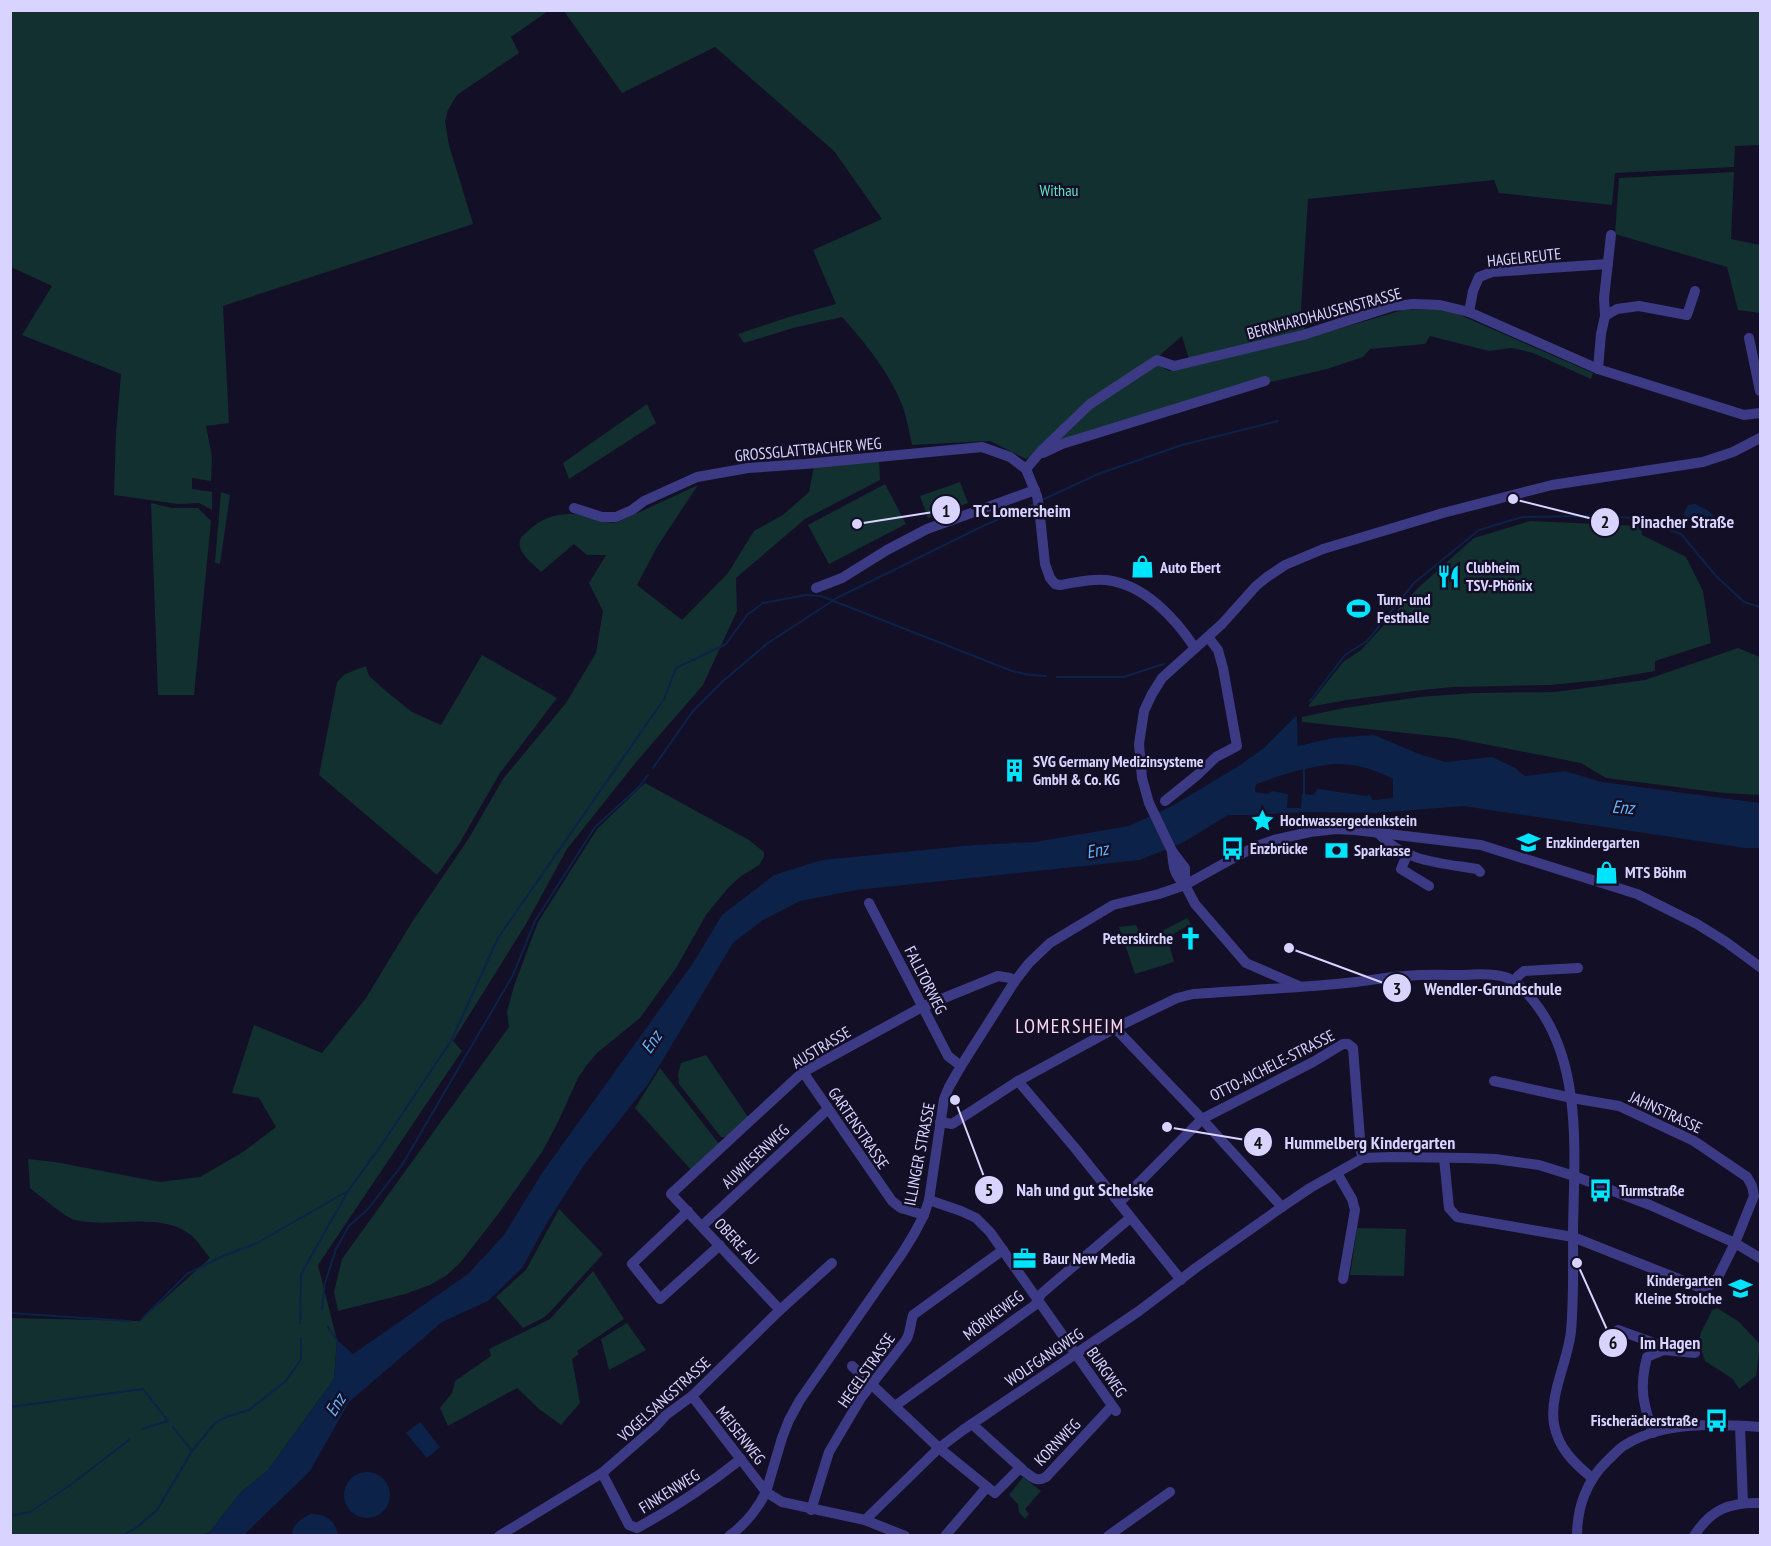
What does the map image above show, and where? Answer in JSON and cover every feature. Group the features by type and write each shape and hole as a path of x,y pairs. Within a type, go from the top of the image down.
{"street":[{"path":"1598,369 1605,316 1604,298 1611,235"},
{"name":"HAGELREUTE","path":"1469,312 1473,291 1479,277 1492,272 1608,264"},
{"path":"1605,316 1617,309 1639,306 1687,315 1695,291"},
{"name":"BERNHARDHAUSENSTRASSE","path":"1026,469 1036,456 1090,404 1157,360 1174,366 1303,335 1392,306 1414,304 1440,305 1469,312 1598,369 1744,415 1761,413"},
{"path":"1749,338 1761,391"},
{"path":"1036,456 1062,444 1265,381"},
{"path":"1299,986 1246,963 1189,896 1185,885 1185,868 1176,862 1149,803 1139,762 1144,711 1162,678 1208,637 1267,577 1285,565 1323,549 1443,513 1552,485 1703,462 1733,452 1761,438"},
{"name":"GROSSGLATTBACHER WEG","path":"574,508 602,517 616,517 632,510 644,501 697,477 748,468 982,447 1010,457 1026,469"},
{"path":"1026,469 1037,498 1045,564 1055,584 1091,579 1107,580 1134,589 1153,600 1188,637 1195,648"},
{"path":"816,588 842,578 927,529 1021,494 1037,498"},
{"path":"1165,801 1216,757 1237,746 1223,668 1218,650 1208,637"},
{"name":"ILLINGER STRASSE","path":"729,1536 753,1515 766,1492 782,1438 800,1400 903,1252 924,1215 929,1200 940,1122 947,1093 961,1066 1029,963 1050,943 1113,906 1185,885 1248,850 1288,837 1336,829 1378,833 1481,845 1637,894 1697,924 1761,968"},
{"path":"1378,833 1384,840 1407,855 1477,869 1480,872"},
{"path":"1407,855 1401,869 1429,886"},
{"name":"FALLTORWEG","path":"869,903 948,1056 961,1066"},
{"path":"1514,981 1524,971 1578,968"},
{"path":"940,1122 952,1124 1018,1081 1115,1028 1177,998 1192,994 1426,975 1488,974 1504,976 1514,981 1521,986 1551,1026 1559,1045 1572,1098 1574,1176 1571,1330 1569,1346 1552,1405 1554,1424 1560,1443 1569,1457 1592,1478"},
{"name":"AUSTRASSE","path":"671,1194 803,1072 922,1006 998,976 1015,981"},
{"path":"1115,1028 1202,1119 1281,1207"},
{"name":"OTTO-AICHELE-STRASSE","path":"1202,1119 1313,1062 1343,1044 1348,1044 1353,1048 1363,1158"},
{"name":"GARTENSTRASSE","path":"803,1072 892,1201 901,1208 924,1215"},
{"path":"1018,1081 1181,1280"},
{"name":"JAHNSTRASSE","path":"1444,1158 1449,1208 1457,1217 1573,1237 1699,1287 1710,1285 1718,1277 1754,1196 1747,1177 1695,1141 1619,1106 1494,1081"},
{"name":"AUWIESENWEG","path":"702,1226 828,1109"},
{"path":"1119,1203 1202,1119"},
{"name":"WOLFGANGWEG","path":"865,1520 939,1448 972,1424 1139,1311 1281,1207 1363,1158 1495,1159 1539,1165 1650,1205 1735,1242 1761,1258"},
{"path":"1337,1173 1352,1199 1354,1210 1342,1279"},
{"name":"OBERE AU","path":"671,1194 780,1310"},
{"name":"BURGWEG","path":"929,1200 976,1218 990,1232 1114,1408"},
{"path":"688,1211 632,1264 660,1299 720,1245"},
{"name":"MÖRIKEWEG","path":"895,1406 1035,1305 1041,1294 1130,1218"},
{"name":"HEGELSTRASSE","path":"811,1510 829,1452 871,1383 906,1340 910,1333 913,1316 1003,1250"},
{"name":"VOGELSANGSTRASSE","path":"499,1536 602,1473 666,1415 692,1396 832,1263"},
{"path":"1618,1329 1654,1343 1664,1350"},
{"path":"1653,1432 1642,1389 1647,1357 1664,1350 1695,1353"},
{"path":"852,1366 939,1448 987,1487"},
{"name":"MEISENWEG","path":"692,1396 766,1492"},
{"name":"KORNWEG","path":"945,1536 987,1487 995,1493 1019,1469 1033,1479 1040,1480 1046,1477 1114,1408"},
{"path":"972,1424 1022,1469"},
{"path":"1577,1536 1577,1521 1592,1478 1624,1445 1653,1432 1690,1426 1715,1424 1761,1427"},
{"path":"1740,1426 1743,1503"},
{"name":"FINKENWEG","path":"602,1473 629,1525 637,1528 671,1510 710,1484 741,1459"},
{"path":"766,1492 782,1502 865,1520 905,1536"},
{"path":"1108,1536 1170,1492"},
{"path":"1694,1536 1707,1519 1724,1507 1743,1503 1761,1503"}],"green space":[{"path":"11,10 548,11 511,37 519,53 457,95 448,110 445,121 449,145 473,224 223,306 229,423 206,426 212,457 211,481 192,478 192,489 212,492 212,510 199,503 178,504 114,495 121,374 22,335 52,286 11,267"},
{"name":"Withau","path":"564,11 1760,11 1760,145 1735,146 1734,167 1615,173 1612,205 1499,193 1494,180 1308,199 1301,310 1305,331 1189,359 1182,336 1152,362 1169,371 1314,336 1403,310 1441,309 1460,315 1593,373 1591,379 1533,353 1512,348 1489,351 1430,336 1425,344 1370,349 1363,357 1327,369 1267,383 1075,436 1026,459 990,441 912,445 898,394 868,348 842,317 793,328 744,343 738,334 836,304 813,250 882,219 834,151 715,47 622,93"},
{"path":"1734,172 1731,239 1760,245 1760,313 1738,310 1727,267 1615,234 1619,178"},
{"path":"647,404 656,423 569,479 563,463"},
{"path":"879,459 880,480 805,519 736,578 737,611 703,685 637,761 567,849 526,924 453,1041 462,1051 318,1265 337,1340 334,1379 268,1470 240,1493 210,1532 201,1535 11,1536 11,1318 140,1321 210,1258 192,1236 179,1228 166,1224 105,1223 71,1218 30,1188 28,1159 160,1182 200,1177 243,1152 276,1127 259,1098 232,1093 254,1025 322,1053 366,998 412,922 469,838 503,779 566,703 596,653 603,611 589,583 606,555 587,555 574,544 541,572 522,552 520,543 522,536 543,520 559,515 577,514 618,522 698,485 657,547 637,585 682,620 728,573 754,531 783,515 809,492 814,466"},
{"path":"960,482 968,503 928,518 920,496"},
{"path":"885,484 906,524 829,564 808,525"},
{"path":"221,492 230,495 220,564 215,563"},
{"path":"151,503 172,508 198,508 211,521 194,695 158,695"},
{"path":"1530,521 1641,526 1642,535 1686,557 1703,591 1711,643 1655,661 1655,671 1601,680 1550,685 1453,687 1309,707 1343,662 1361,650 1418,588 1474,538"},
{"path":"1738,648 1760,657 1760,795 1723,793 1606,778 1581,763 1453,738 1302,722 1302,717 1344,708 1420,697 1473,693 1555,692 1645,680"},
{"path":"482,655 557,698 500,773 459,844 437,875 319,775 337,682 345,674 366,666 369,676 412,712 441,725"},
{"path":"645,783 749,840 764,852 764,857 759,865 728,888 706,915 676,968 640,1018 597,1053 586,1066 542,1152 460,1263 447,1275 430,1285 405,1294 338,1311 334,1292 342,1259 509,1027 507,1012 514,986 538,922 597,829"},
{"path":"1187,918 1191,924 1175,933 1168,941 1174,962 1135,974 1119,927 1136,925 1143,941"},
{"path":"706,1055 748,1117 727,1137 721,1137 679,1084 678,1074 681,1063"},
{"path":"660,1068 719,1144 692,1171 635,1108"},
{"path":"559,1209 603,1254 550,1312 523,1328 496,1297 526,1270"},
{"path":"1357,1228 1406,1229 1404,1276 1350,1275"},
{"path":"593,1271 624,1319 577,1351 579,1354 572,1359 580,1403 561,1425 539,1409 517,1388 448,1426 440,1408 452,1393 455,1381 491,1356 489,1349 550,1319"},
{"path":"1717,1308 1738,1321 1760,1344 1756,1376 1739,1389 1733,1379 1705,1361 1700,1344 1701,1334 1712,1310"},
{"path":"627,1323 646,1350 609,1370 601,1339"},
{"path":"1023,1477 1041,1491 1025,1509 1029,1514 1025,1519 1019,1512 1018,1504 1009,1495"}],"water":[{"path":"1695,504 1713,515 1713,522 1710,526 1704,526 1685,518 1684,513 1688,505"},
{"name":"Enz","path":"1297,717 1298,746 1333,738 1374,735 1419,754 1446,762 1492,757 1515,768 1525,776 1565,771 1602,782 1760,803 1760,848 1745,848 1463,806 1376,813 1304,812 1228,815 1184,842 1140,860 857,890 800,901 763,920 733,943 649,1083 584,1165 545,1226 523,1267 488,1301 442,1322 349,1402 310,1471 244,1535 201,1536 210,1532 240,1493 268,1470 334,1379 337,1340 353,1354 468,1274 504,1235 542,1173 693,963 722,915 774,875 822,860 974,845 1035,842 1129,826 1172,806 1264,748","holes":["1341,764 1364,767 1393,779 1393,798 1373,800 1369,794 1367,796 1318,789 1313,795 1302,794 1301,808 1287,808 1288,794 1272,791 1267,794 1255,792 1257,784 1276,777 1313,767"]},
{"path":"420,1422 440,1447 427,1458 406,1433"},
{"path":"367,1472 383,1479 390,1495 383,1511 367,1518 351,1511 344,1495 351,1479"},
{"path":"311,1514 329,1519 335,1525 338,1535 292,1535 298,1522"}],"waterway":[{"path":"1042,500 1098,474 1182,445 1278,421"},
{"path":"653,768 693,711 723,681 768,643 837,598 983,526 1034,504"},
{"path":"1310,701 1345,655 1367,641 1414,583 1479,530 1522,517 1636,518 1681,534 1716,576 1744,602 1760,607"},
{"path":"300,1323 301,1274 348,1191 451,1041 498,938 664,699 676,668 726,644 747,615 763,603 806,595 821,596 1012,671 1046,676"},
{"path":"1057,677 1123,677 1164,664"},
{"path":"1304,767 1304,794"},
{"path":"322,1309 325,1283 336,1249 349,1226 368,1209 402,1165 513,975 535,921 595,827 639,787 648,775"},
{"path":"142,1319 187,1274 223,1256 257,1243 346,1192"},
{"path":"10,1313 129,1321"},
{"path":"327,1326 337,1340"},
{"path":"122,1536 136,1528 157,1510 192,1451 215,1423 249,1410 286,1381 301,1359 301,1338"},
{"path":"10,1407 143,1389 168,1421 142,1429"},
{"path":"173,1427 192,1451"},
{"path":"10,1516 30,1512 69,1486 129,1440"}],"place":[{"name":"Pinacher Straße","path":"1513,499"},
{"name":"TC Lomersheim","path":"857,524"},
{"name":"Auto Ebert","path":"1142,567"},
{"name":"Clubheim TSV-Phönix","path":"1448,576"},
{"name":"Turn- und Festhalle","path":"1359,608"},
{"name":"SVG Germany Medizinsysteme GmbH & Co. KG","path":"1015,770"},
{"name":"Hochwassergedenkstein","path":"1262,820"},
{"name":"Enzkindergarten","path":"1528,842"},
{"name":"Enzbrücke","path":"1232,848"},
{"name":"Sparkasse","path":"1336,850"},
{"name":"MTS Böhm","path":"1607,872"},
{"name":"Peterskirche","path":"1191,938"},
{"name":"Wendler-Grundschule","path":"1289,948"},
{"name":"Nah und gut Schelske","path":"955,1100"},
{"name":"Hummelberg Kindergarten","path":"1167,1127"},
{"name":"Turmstraße","path":"1601,1190"},
{"name":"Baur New Media","path":"1025,1258"},
{"name":"Im Hagen","path":"1577,1263"},
{"name":"Kindergarten Kleine Strolche","path":"1740,1289"},
{"name":"Fischeräckerstraße","path":"1716,1420"}],"district":[{"name":"LOMERSHEIM","path":"1070,1026"}]}
